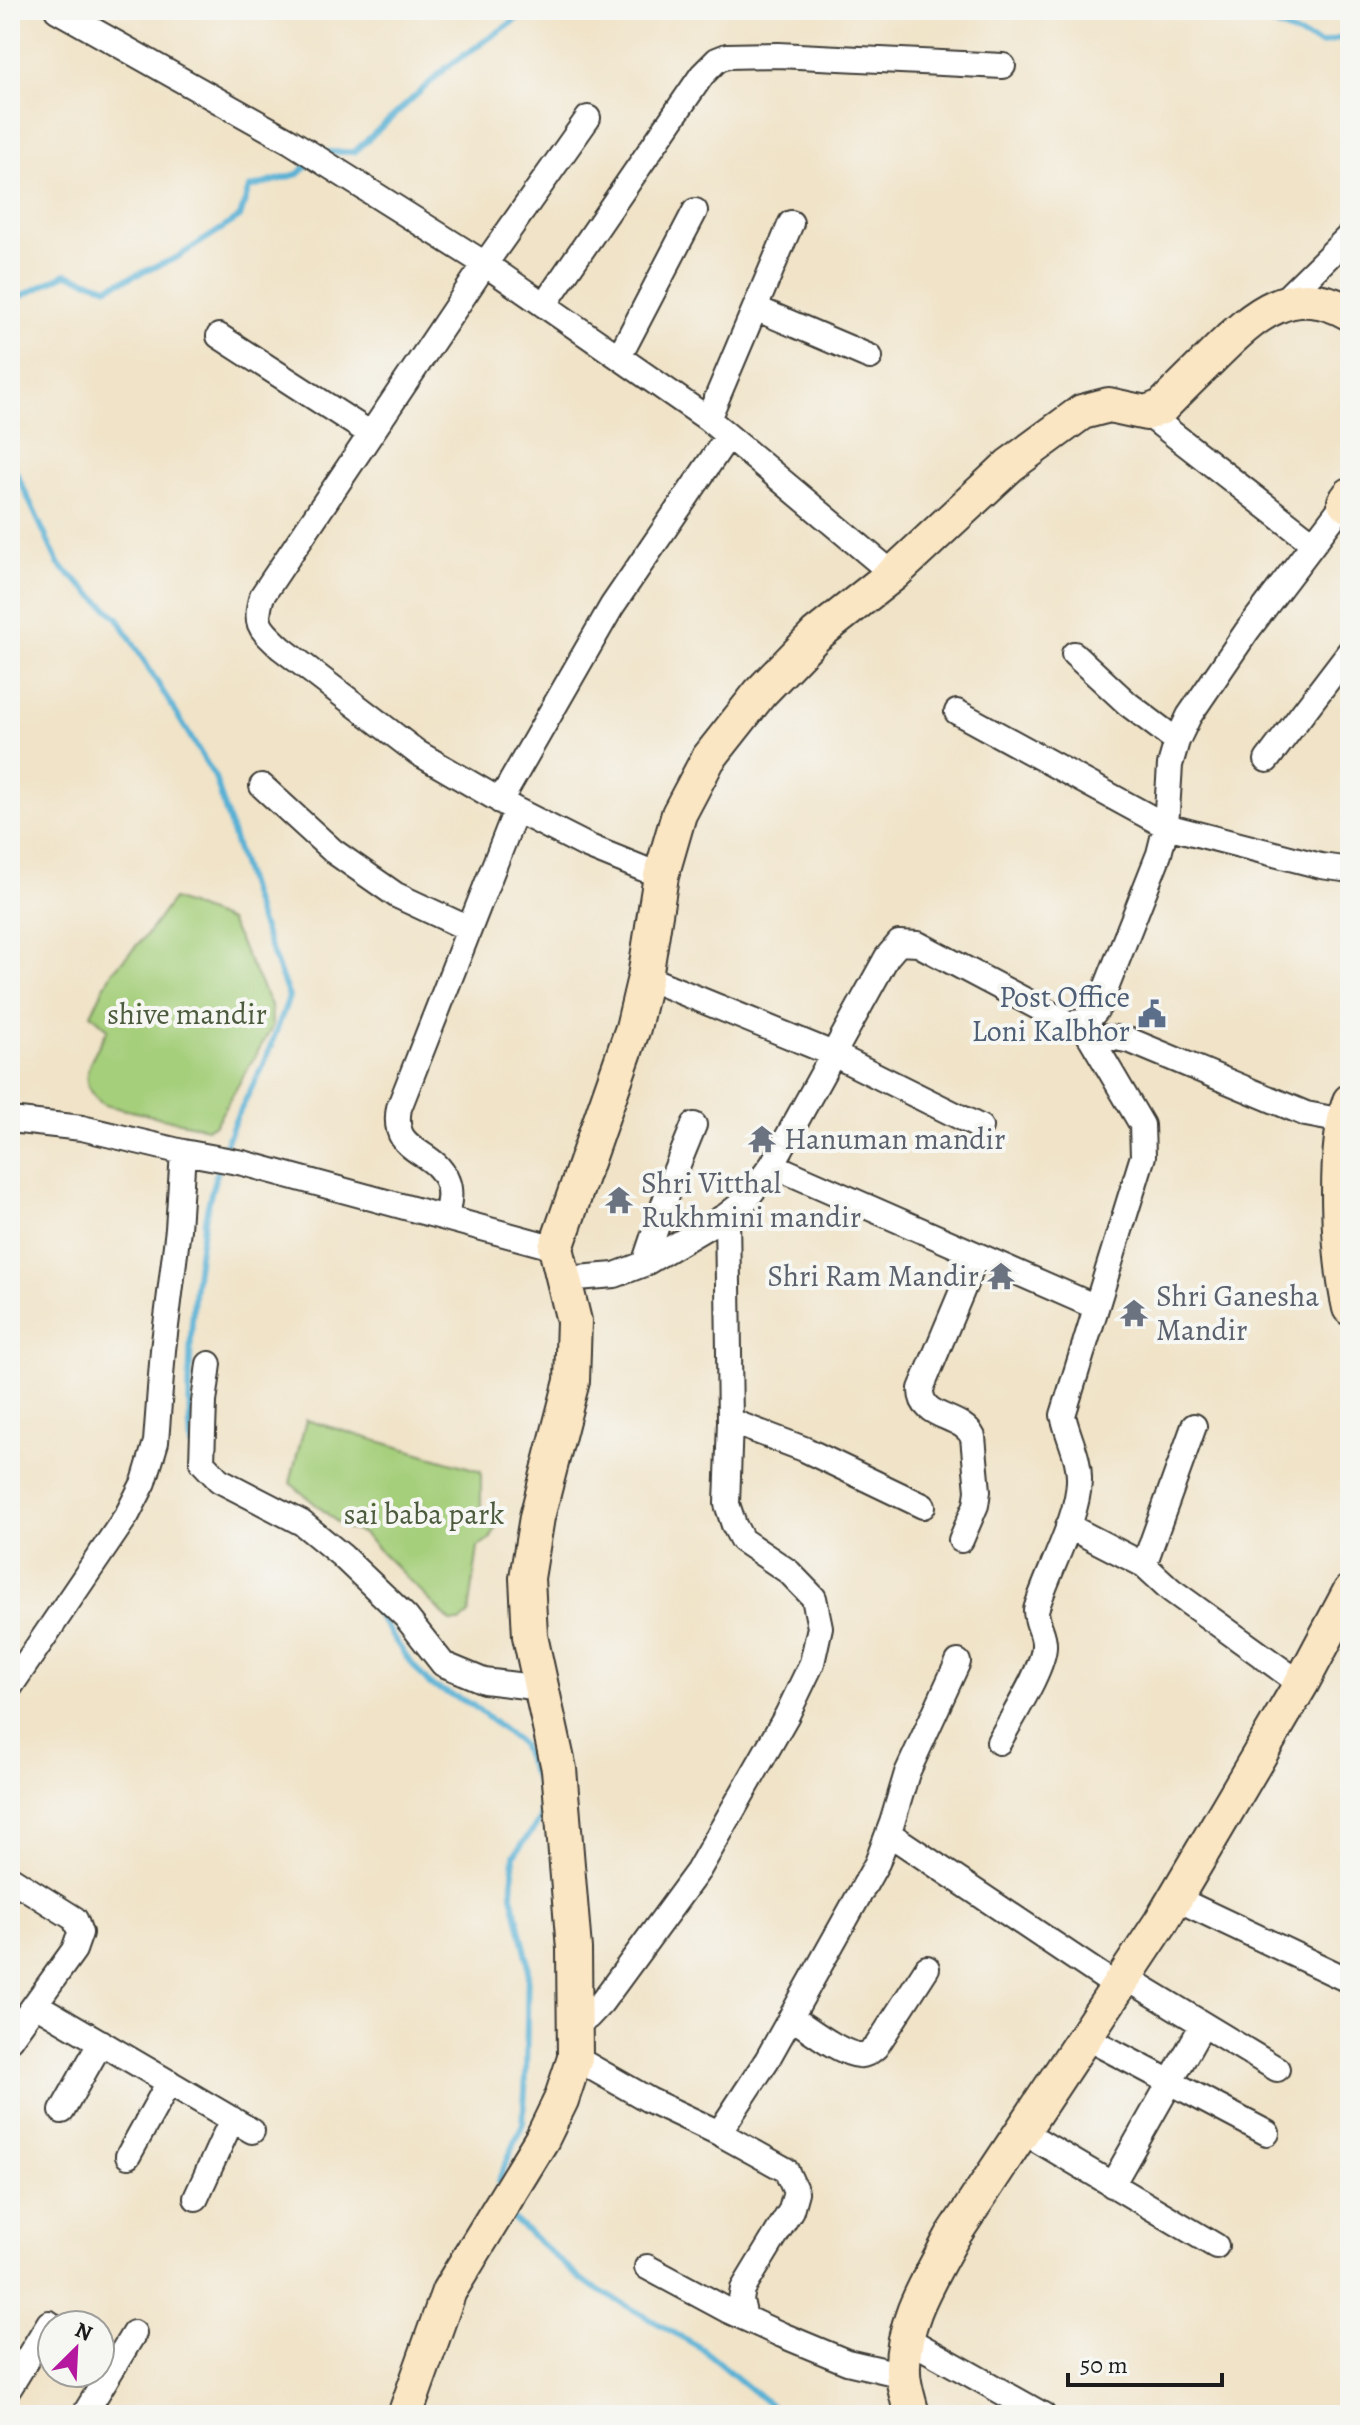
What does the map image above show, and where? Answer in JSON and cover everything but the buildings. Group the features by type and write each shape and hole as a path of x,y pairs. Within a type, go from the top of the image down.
{"street":[{"path":"57,10 290,141 485,264 708,419 893,574"},
{"path":"544,305 702,75 717,60 727,56 778,55 1003,66"},
{"path":"588,118 485,264 262,596 256,614 261,629 281,648 418,753 508,806 587,846 661,876"},
{"path":"619,357 695,211"},
{"path":"708,419 791,223"},
{"path":"1146,413 1162,407 1247,322 1282,302 1350,235"},
{"path":"1282,302 1310,299 1350,313"},
{"path":"755,308 870,357"},
{"path":"219,336 371,434"},
{"path":"405,2415 449,2291 542,2139 561,2100 575,2058 574,1949 559,1769 530,1636 527,1578 533,1538 572,1381 574,1321 560,1264 633,1028 645,977 661,876 679,814 708,759 760,693 816,635 893,574 1010,465 1082,412 1109,405 1146,413 1313,543"},
{"path":"446,1218 450,1196 447,1182 441,1171 402,1140 396,1124 399,1108 469,929 508,806 612,606 728,436"},
{"path":"1086,1030 1099,1006 1159,854 1166,826 1170,765 1189,716 1239,643 1348,501"},
{"path":"1267,760 1350,651"},
{"path":"1074,654 1128,704 1177,741"},
{"path":"957,712 1166,826 1321,866 1350,870"},
{"path":"262,786 333,851 396,895 469,929"},
{"path":"10,1120 82,1128 243,1163 446,1218 560,1264 615,1275 644,1264 745,1201 772,1165 887,957 899,943 918,944 1068,1023 1131,1041 1306,1114 1346,1111 1340,1166 1343,1276 1350,1308"},
{"path":"645,977 833,1054 980,1127"},
{"path":"999,1742 1040,1663 1044,1648 1044,1637 1036,1624 1036,1610 1068,1526 1079,1483 1077,1456 1063,1415 1138,1174 1144,1139 1142,1125 1086,1030"},
{"path":"644,1264 694,1125"},
{"path":"12,1680 127,1515 144,1482 156,1442 163,1350 178,1229 194,1154"},
{"path":"772,1165 1096,1307"},
{"path":"573,2023 588,2017 602,2002 698,1871 787,1715 812,1663 820,1627 814,1598 789,1572 742,1540 727,1504 730,1421 727,1215"},
{"path":"961,1540 976,1505 978,1491 973,1437 962,1424 926,1408 921,1400 921,1389 977,1255"},
{"path":"209,1364 202,1462 219,1480 312,1531 406,1617 443,1664 484,1681 542,1688"},
{"path":"730,1421 804,1449 923,1506"},
{"path":"1144,1565 1194,1426"},
{"path":"1068,1526 1144,1565 1171,1590 1301,1684"},
{"path":"912,2415 903,2375 904,2337 952,2237 1175,1898 1345,1612"},
{"path":"719,2133 767,2060 877,1863 907,1773 958,1662"},
{"path":"888,1833 1121,1982 1277,2069"},
{"path":"10,1878 75,1919 80,1933 74,1950 10,2039"},
{"path":"1175,1898 1350,1981"},
{"path":"791,2017 840,2047 858,2055 868,2054 876,2047 927,1968"},
{"path":"35,2004 242,2125 196,2198"},
{"path":"1112,2185 1202,2026"},
{"path":"1085,2037 1267,2133"},
{"path":"62,2111 101,2042"},
{"path":"575,2058 649,2100 719,2133 786,2170 796,2192 791,2210 743,2289 741,2300 745,2318"},
{"path":"128,2156 169,2082"},
{"path":"1022,2131 1216,2246"},
{"path":"647,2267 745,2318 847,2362 903,2375"},
{"path":"84,2415 134,2333"},
{"path":"904,2337 1043,2415"},
{"path":"10,2387 36,2344"}],"green space":[{"name":"shive mandir","path":"173,899 229,921 271,1005 272,1027 215,1125 207,1128 104,1105 88,1087 88,1068 108,1029 91,1014 111,973 148,933"},
{"name":"sai baba park","path":"306,1420 481,1471 481,1510 491,1516 496,1527 490,1540 478,1547 469,1614 461,1622 451,1622 362,1533 343,1527 290,1483"}],"waterway":[{"path":"323,152 354,152 447,67 530,10"},
{"path":"1226,10 1262,20 1321,44 1350,35"},
{"path":"223,1152 265,1061 289,997 257,913 215,777 118,618 59,565 11,461 12,301 66,274 108,287 176,258 240,217 249,188 298,174 312,161"},
{"path":"191,1445 190,1377 194,1302 203,1228 220,1163"},
{"path":"359,1587 407,1658 430,1685 471,1704 521,1744 541,1792 540,1820 514,1855 512,1895 528,1961 526,2074 523,2123 498,2182"},
{"path":"509,2215 581,2280 701,2348 782,2415"}],"place":[{"name":"Post Office Loni Kalbhor","path":"1152,1014"},
{"name":"Hanuman mandir","path":"762,1139"},
{"name":"Shri Vitthal Rukhmini mandir","path":"619,1200"},
{"name":"Shri Ram Mandir","path":"1001,1276"},
{"name":"Shri Ganesha Mandir","path":"1134,1313"}]}
